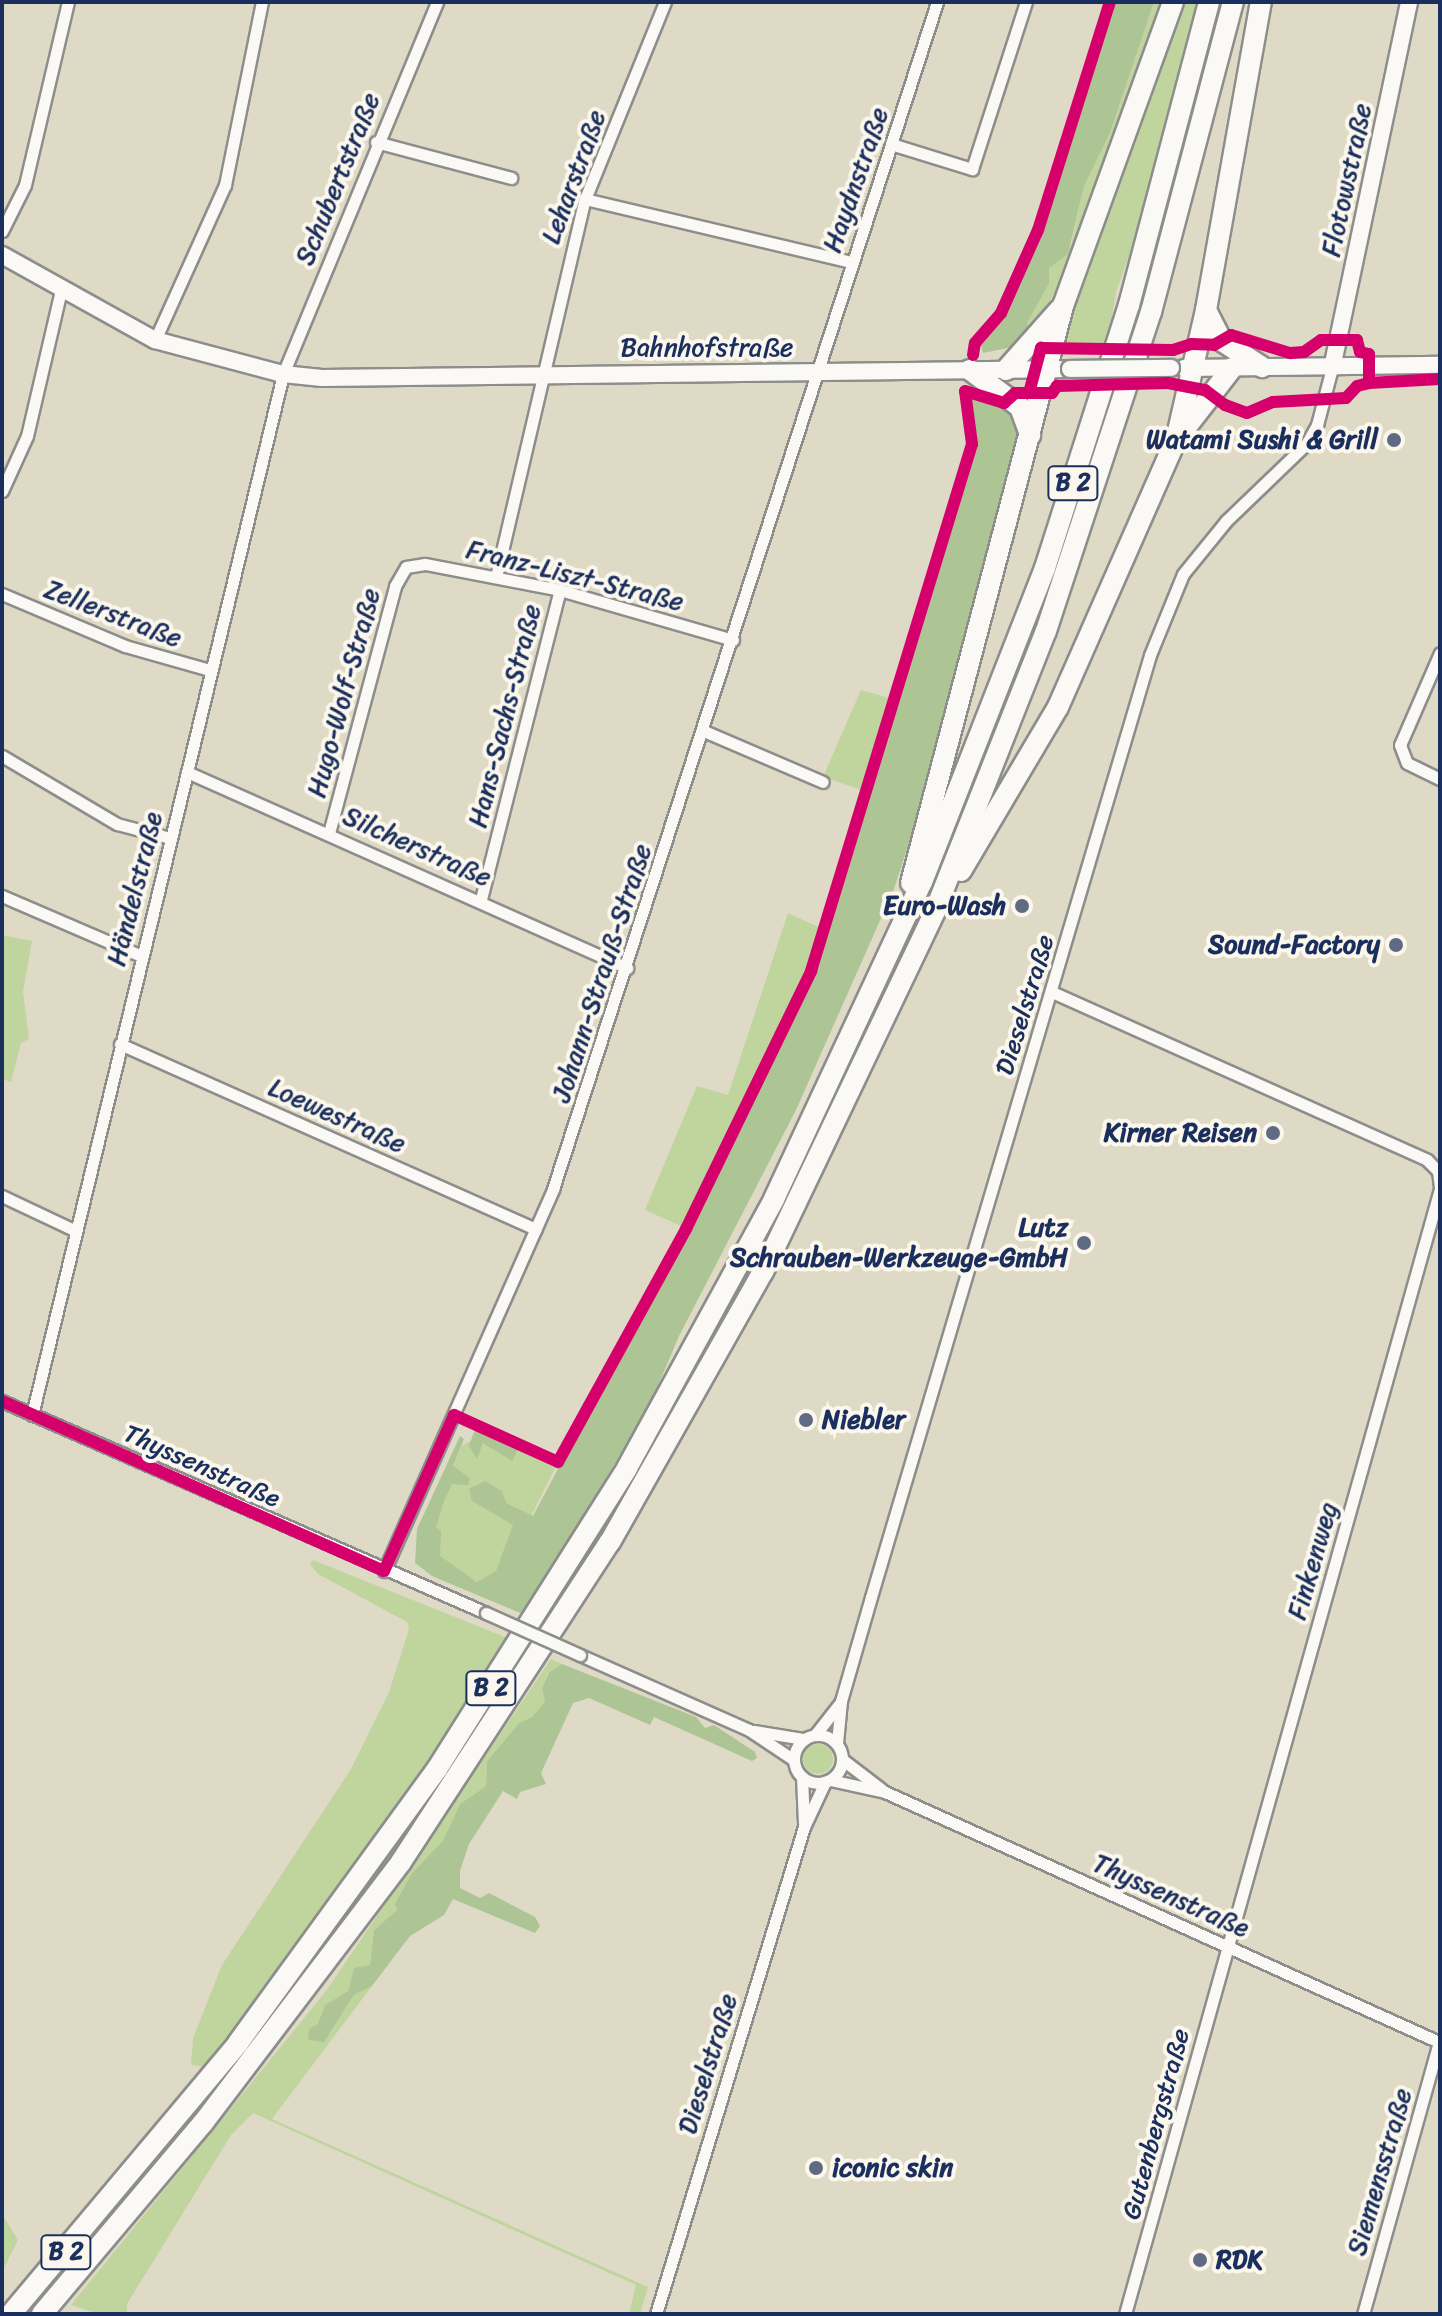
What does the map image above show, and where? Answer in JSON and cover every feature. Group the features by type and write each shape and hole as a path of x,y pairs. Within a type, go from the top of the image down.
{"highway":[{"path":"893,950 1063,306 1173,2"},
{"name":"B 2","path":"11,2314 238,2043 479,1706 675,1385 781,1185 893,950 970,766 1066,506 1155,214 1209,2"},
{"name":"B 2","path":"42,2314 203,2123 351,1930 547,1644 763,1272 935,911 1024,689 1109,448 1164,267 1233,2"},
{"path":"935,911 1042,739 1176,440 1195,367 1261,2"},
{"path":"1006,370 1063,306"},
{"path":"1206,310 1222,341 1262,367"},
{"path":"1176,440 1232,368"},
{"path":"970,370 1020,407 1030,435"},
{"path":"51,2314 66,2287"}],"main road":[{"name":"Flotowstraße","path":"1332,368 1409,2"},
{"name":"Bahnhofstraße","path":"2,255 155,340 283,374 336,378 546,372 1440,365"}],"street":[{"path":"2,231 25,185 68,2"},
{"path":"155,340 225,185 262,2"},
{"name":"Schubertstraße","path":"283,374 376,142 437,2"},
{"name":"Leharstraße","path":"496,577 585,199 665,2"},
{"name":"Haydnstraße","path":"816,371 937,2"},
{"path":"891,144 972,169 1026,2"},
{"path":"376,142 511,178"},
{"path":"585,199 851,262"},
{"path":"2,491 27,436 61,290"},
{"name":"Dieselstraße","path":"656,2314 804,1827 843,1760 837,1743 841,1701 1166,614 1183,574 1219,529 1307,443 1317,425 1332,368"},
{"name":"Johann-Strauß-Straße","path":"384,1571 536,1229 627,968 816,371"},
{"name":"Händelstraße","path":"32,1415 283,374"},
{"name":"Franz-Liszt-Straße","path":"406,567 421,563 560,590 733,640"},
{"name":"Hugo-Wolf-Straße","path":"329,833 395,586 406,567"},
{"name":"Hans-Sachs-Straße","path":"481,899 560,590"},
{"name":"Zellerstraße","path":"2,594 125,646 210,670"},
{"path":"1440,653 1400,745 1407,763 1440,779"},
{"path":"704,731 823,782"},
{"path":"2,756 117,824 170,838"},
{"name":"Silcherstraße","path":"187,772 481,899 627,968"},
{"path":"2,896 141,956"},
{"name":"Finkenweg","path":"1052,992 1427,1160 1439,1170 1440,1188 1228,1946"},
{"name":"Loewestraße","path":"120,1044 536,1229"},
{"path":"2,1196 76,1231"},
{"name":"Thyssenstraße","path":"2,1401 749,1730 794,1760"},
{"name":"Dieselstraße","path":"804,1827 802,1777 794,1760 809,1737 841,1701"},
{"name":"Thyssenstraße","path":"749,1730 809,1737"},
{"path":"809,1737 837,1743"},
{"name":"Thyssenstraße","path":"843,1760 885,1792 1439,2042"},
{"path":"802,1777 828,1781"},
{"name":"Thyssenstraße","path":"828,1781 885,1792"},
{"name":"Gutenbergstraße","path":"1125,2314 1228,1946"},
{"name":"Siemensstraße","path":"1363,2314 1439,2042"}],"green space":[{"path":"1112,2 1154,2 1110,133 1084,186 1068,254 1049,268 1049,284 1027,323 1030,332 1013,347 983,353 980,341 1003,319 1040,233"},
{"path":"1154,2 1161,2 1065,273 1032,334 1027,323 1049,284 1049,268 1071,245 1084,186 1110,133"},
{"path":"1181,2 1198,2 1140,225 1116,292 1105,346 1065,346 1062,337"},
{"path":"971,396 1009,405 1021,433 925,793 894,889 796,1110 679,1336 651,1402 525,1615 432,1576 415,1563 417,1529 460,1436 464,1439 453,1466 470,1478 468,1485 452,1484 444,1501 436,1527 441,1531 440,1556 477,1582 496,1571 513,1525 472,1501 469,1489 485,1481 502,1491 506,1503 533,1516 747,1112 828,932 975,449"},
{"path":"861,690 893,699 865,791 823,777"},
{"path":"788,913 823,929 809,969 683,1227 645,1210 697,1086 728,1095"},
{"path":"2,935 32,941 23,992 29,1039 21,1043 11,1082 2,1079"},
{"path":"475,1429 519,1448 512,1461 483,1443 477,1459 469,1446"},
{"path":"484,1435 556,1466 495,1589 426,1559 427,1527 462,1445"},
{"path":"313,1560 510,1639 419,1778 247,2016 207,2067 191,2065 193,2038 222,1965 351,1769 389,1692 409,1629 407,1622 318,1574 310,1564"},
{"path":"551,1659 562,1664 548,1672 542,1688 546,1702 532,1717 519,1723 487,1761 486,1786 460,1804 444,1841 412,1873 397,1910 374,1930 370,1965 354,1969 348,1991 325,2005 329,2034 354,1995 372,1986 272,2119 648,2287 640,2314 629,2314 636,2285 253,2113 231,2135 127,2304 127,2314 98,2314 71,2305 326,1991"},
{"path":"562,1664 696,1717 705,1728 714,1725 755,1752 757,1758 752,1761 654,1717 650,1725 589,1698 573,1703 541,1773 546,1784 520,1792 517,1799 503,1791 469,1844 460,1871 460,1888 480,1898 489,1893 535,1917 540,1926 535,1933 453,1899 444,1915 410,1936 372,1986 354,1995 324,2042 308,2040 309,2029 318,2024 325,2005 348,1991 354,1968 370,1965 374,1930 397,1910 395,1904 412,1873 443,1841 460,1804 486,1786 487,1761 519,1723 532,1717 545,1702 542,1688 549,1672"},
{"path":"818,1744 829,1748 833,1759 829,1770 818,1774 807,1770 803,1759 807,1748"},
{"path":"2,2214 18,2240 2,2272"}],"cycle path":[{"path":"973,355 975,343 1001,313 1038,230 1110,2"},
{"path":"1029,393 1041,348 1173,350 1191,344 1214,345 1231,335 1290,353 1304,352 1321,340 1357,340 1360,352 1369,354 1369,383"},
{"path":"2,1401 384,1571 454,1415 558,1462 686,1229 811,971 972,444 965,391 1004,403 1015,393 1052,393 1057,386 1168,383 1205,390 1225,405 1247,413 1273,402 1346,398 1357,386 1369,383 1440,379"}],"place":[{"name":"Watami Sushi & Grill","path":"1394,440"},
{"name":"Euro-Wash","path":"1022,906"},
{"name":"Sound-Factory","path":"1396,945"},
{"name":"Kirner Reisen","path":"1273,1133"},
{"name":"Lutz Schrauben-Werkzeuge-GmbH","path":"1084,1243"},
{"name":"Niebler","path":"806,1420"},
{"name":"iconic skin","path":"816,2168"},
{"name":"RDK","path":"1200,2260"}]}
